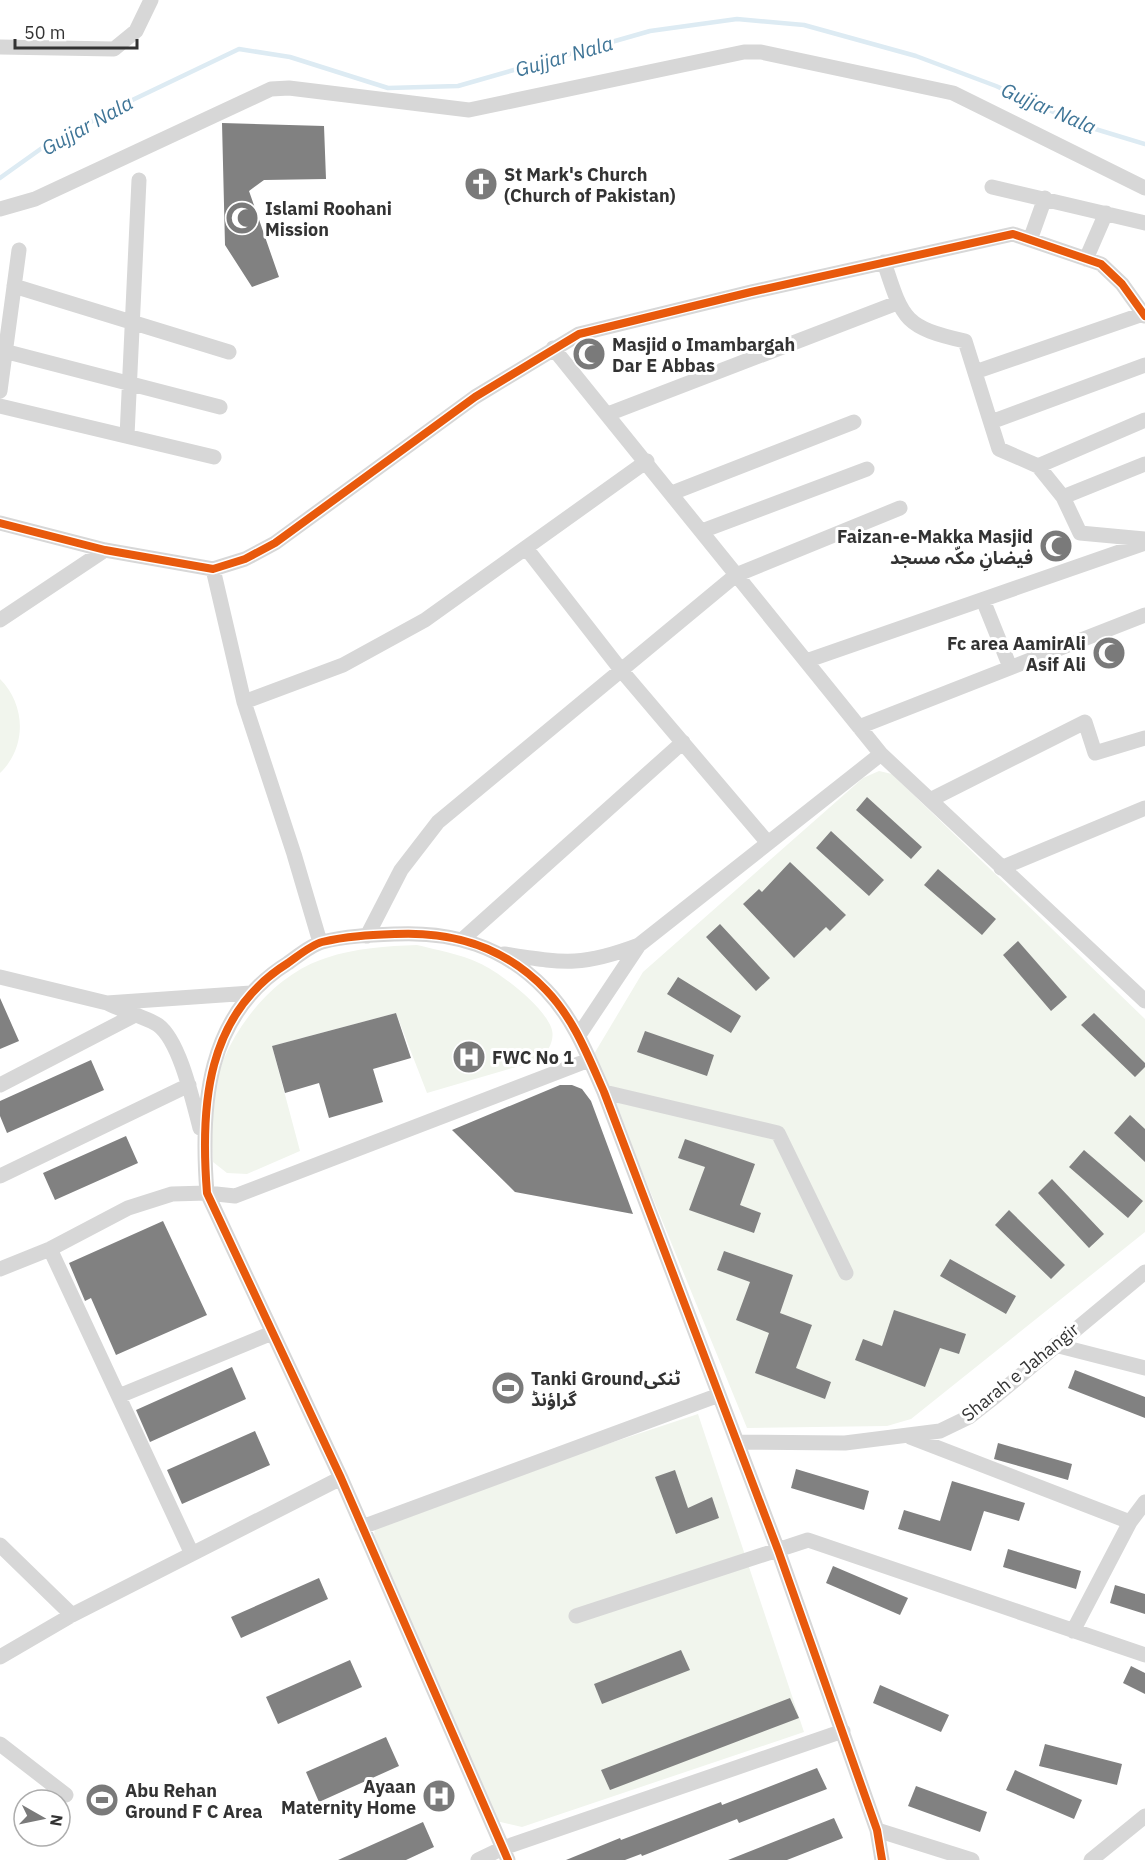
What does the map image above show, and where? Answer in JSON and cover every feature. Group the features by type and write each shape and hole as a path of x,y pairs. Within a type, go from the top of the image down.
{"street":[{"path":"0,47 114,49 136,31 152,0"},
{"path":"0,209 35,199 271,89 289,88 470,110 744,52 761,52 953,93 1145,188"},
{"path":"127,436 139,180"},
{"path":"992,186 1145,223"},
{"path":"1030,240 1045,198"},
{"path":"1086,259 1106,213"},
{"path":"0,524 105,550 213,569 245,559 275,543 475,397 579,334 1013,234 1101,264 1122,284 1144,315 975,372"},
{"path":"0,391 3,351 19,250"},
{"path":"884,262 897,303 914,325 965,341 999,449 1038,466 1063,497 1080,532 1145,538"},
{"path":"14,286 229,352"},
{"path":"608,414 897,303"},
{"path":"553,348 647,461 881,754 1145,1001"},
{"path":"3,351 219,407"},
{"path":"991,422 1145,365"},
{"path":"0,406 214,457"},
{"path":"1038,466 1145,420"},
{"path":"672,493 854,422"},
{"path":"244,702 343,665 425,620 647,461"},
{"path":"1063,497 1145,464"},
{"path":"702,531 867,469"},
{"path":"367,936 401,870 438,822 736,575 900,507"},
{"path":"806,661 1145,543"},
{"path":"526,548 621,670 768,843"},
{"path":"0,620 105,550"},
{"path":"213,569 244,702 320,942"},
{"path":"983,600 1010,668"},
{"path":"860,727 1145,615"},
{"path":"930,800 1085,722 1095,753 1145,738"},
{"path":"464,938 683,742"},
{"path":"579,1035 639,945 881,754"},
{"path":"1001,868 1145,808"},
{"path":"203,1142 208,1085 222,1038 250,993 277,969 320,942 427,932 464,938 521,967 547,991 579,1035 604,1092 778,1550 877,1830 882,1860"},
{"path":"495,953 557,963 585,962 639,945"},
{"path":"0,977 106,1003 158,1026 175,1052 189,1085 203,1142 207,1193 340,1478 506,1854"},
{"path":"106,1003 250,993"},
{"path":"0,1085 133,1016"},
{"path":"0,1269 50,1249 128,1208 172,1194 207,1193 236,1196 589,1060"},
{"path":"0,1176 189,1085"},
{"path":"604,1092 778,1133 846,1273"},
{"path":"50,1249 192,1554"},
{"name":"Sharah e Jahangir","path":"737,1442 845,1443 910,1437 940,1431 969,1417 1145,1272"},
{"path":"118,1396 272,1333"},
{"path":"1055,1345 1145,1368"},
{"path":"362,1527 719,1395"},
{"path":"910,1437 1130,1522"},
{"path":"0,1657 72,1615 340,1478"},
{"path":"1073,1631 1130,1522 1145,1502"},
{"path":"576,1616 808,1540 1145,1655"},
{"path":"0,1545 72,1615"},
{"path":"478,1860 506,1854 843,1731"},
{"path":"0,1744 57,1788"},
{"path":"1091,1860 1145,1816"},
{"path":"877,1830 972,1860"}],"shaded area":[{"path":"0,679 9,689 15,701 20,726 15,751 9,763 0,773"},
{"path":"879,771 892,774 1145,1019 1145,1232 911,1419 887,1426 747,1428 594,1054 643,972 863,778"},
{"path":"417,945 479,963 520,990 539,1009 551,1027 552,1041 543,1057 540,1060 427,1093 396,1013 272,1046 300,1151 247,1174 227,1173 213,1162 211,1109 217,1080 236,1035 266,996 305,967 326,958 360,950"},
{"path":"698,1414 804,1732 522,1827 492,1820 374,1541 375,1521"}],"building":[{"name":"Islami Roohani Mission","path":"222,123 324,126 326,179 264,180 249,191 279,277 252,287 225,245"},
{"path":"867,797 922,847 911,859 856,810"},
{"path":"831,831 884,880 869,896 816,848"},
{"path":"790,862 846,915 830,931 826,927 794,958 743,904 759,889 762,892"},
{"path":"938,869 996,919 982,935 924,885"},
{"path":"720,924 770,978 756,991 706,937"},
{"path":"1018,941 1067,997 1051,1011 1003,955"},
{"path":"678,977 741,1016 731,1033 667,994"},
{"path":"0,998 19,1041 0,1049"},
{"path":"396,1013 411,1058 373,1069 383,1102 329,1118 319,1083 285,1093 272,1046"},
{"path":"1094,1013 1145,1063 1145,1067 1135,1077 1081,1025"},
{"path":"645,1031 714,1055 707,1076 637,1052"},
{"path":"91,1060 104,1090 7,1133 0,1116 0,1101"},
{"path":"560,1085 572,1085 582,1089 591,1101 633,1214 515,1192 452,1130"},
{"path":"1130,1115 1145,1129 1145,1162 1114,1133"},
{"path":"126,1136 138,1163 55,1200 43,1173"},
{"path":"685,1139 755,1164 740,1205 761,1213 754,1233 689,1210 705,1167 678,1158"},
{"path":"1084,1150 1143,1201 1128,1218 1069,1167"},
{"path":"1052,1179 1104,1234 1089,1248 1038,1193"},
{"path":"1009,1210 1065,1265 1051,1279 995,1225"},
{"path":"163,1221 207,1315 116,1355 91,1298 85,1301 69,1263"},
{"path":"724,1251 793,1275 780,1313 812,1325 796,1368 831,1382 825,1399 755,1373 769,1333 736,1320 750,1282 717,1270"},
{"path":"950,1259 1016,1296 1006,1314 940,1276"},
{"path":"894,1310 966,1334 959,1354 940,1348 925,1387 855,1360 863,1339 882,1346"},
{"path":"232,1367 246,1399 150,1442 136,1410"},
{"path":"1075,1370 1145,1397 1145,1418 1068,1388"},
{"path":"255,1431 270,1465 182,1504 167,1470"},
{"path":"998,1443 1072,1464 1068,1480 994,1459"},
{"path":"796,1469 869,1491 864,1510 791,1488"},
{"path":"675,1470 688,1508 712,1497 719,1518 676,1534 655,1477"},
{"path":"952,1481 1025,1503 1019,1521 984,1511 971,1551 898,1529 904,1510 940,1521"},
{"path":"1008,1549 1081,1571 1076,1589 1003,1567"},
{"path":"833,1566 908,1598 900,1615 826,1583"},
{"path":"319,1578 328,1599 241,1638 231,1617"},
{"path":"1115,1585 1145,1594 1145,1614 1110,1603"},
{"path":"681,1650 690,1670 602,1704 594,1684"},
{"path":"350,1660 362,1687 278,1724 266,1697"},
{"path":"1131,1666 1145,1673 1145,1694 1123,1683"},
{"path":"880,1685 949,1715 941,1732 873,1703"},
{"path":"790,1698 799,1718 610,1790 601,1770"},
{"path":"386,1737 399,1766 319,1802 306,1772"},
{"path":"1045,1744 1122,1764 1117,1785 1039,1766"},
{"path":"817,1768 827,1789 739,1823 737,1819 642,1856 641,1854 625,1860 566,1860 620,1838 621,1840 721,1802 722,1805"},
{"path":"1015,1770 1082,1800 1074,1819 1006,1790"},
{"path":"916,1786 987,1812 980,1832 908,1806"},
{"path":"834,1818 843,1838 787,1860 728,1860"},
{"path":"423,1822 434,1847 406,1860 338,1860"}],"waterway":[{"name":"Gujjar Nala","path":"0,178 42,148 124,104 239,49 290,57 388,88 458,86 650,31 737,19 804,25 916,56 996,86 1082,125 1145,144"}],"cycle path":[{"path":"0,523 105,550 213,569 245,559 275,543 475,397 579,334 751,292 1013,234 1101,264 1122,284 1145,316"},
{"path":"508,1860 341,1478 207,1193 205,1128 208,1095 214,1064 224,1035 240,1008 261,984 309,948 331,940 368,935 416,934 437,935 476,944 513,962 530,975 565,1013 604,1092 778,1550 877,1830 882,1860"}],"place":[{"name":"St Mark's Church (Church of Pakistan)","path":"481,184"},
{"name":"Islami Roohani Mission","path":"242,218"},
{"name":"Masjid o Imambargah Dar E Abbas","path":"589,354"},
{"name":"Faizan-e-Makka Masjid فیضانِ مکّہ مسجد","path":"1056,546"},
{"name":"Fc area AamirAli Asif Ali","path":"1109,653"},
{"name":"FWC No 1","path":"469,1057"},
{"name":"Tanki Groundٹنکی گراؤنڈ","path":"508,1388"},
{"name":"Ayaan Maternity Home","path":"439,1796"},
{"name":"Abu Rehan Ground F C Area","path":"102,1800"}]}
